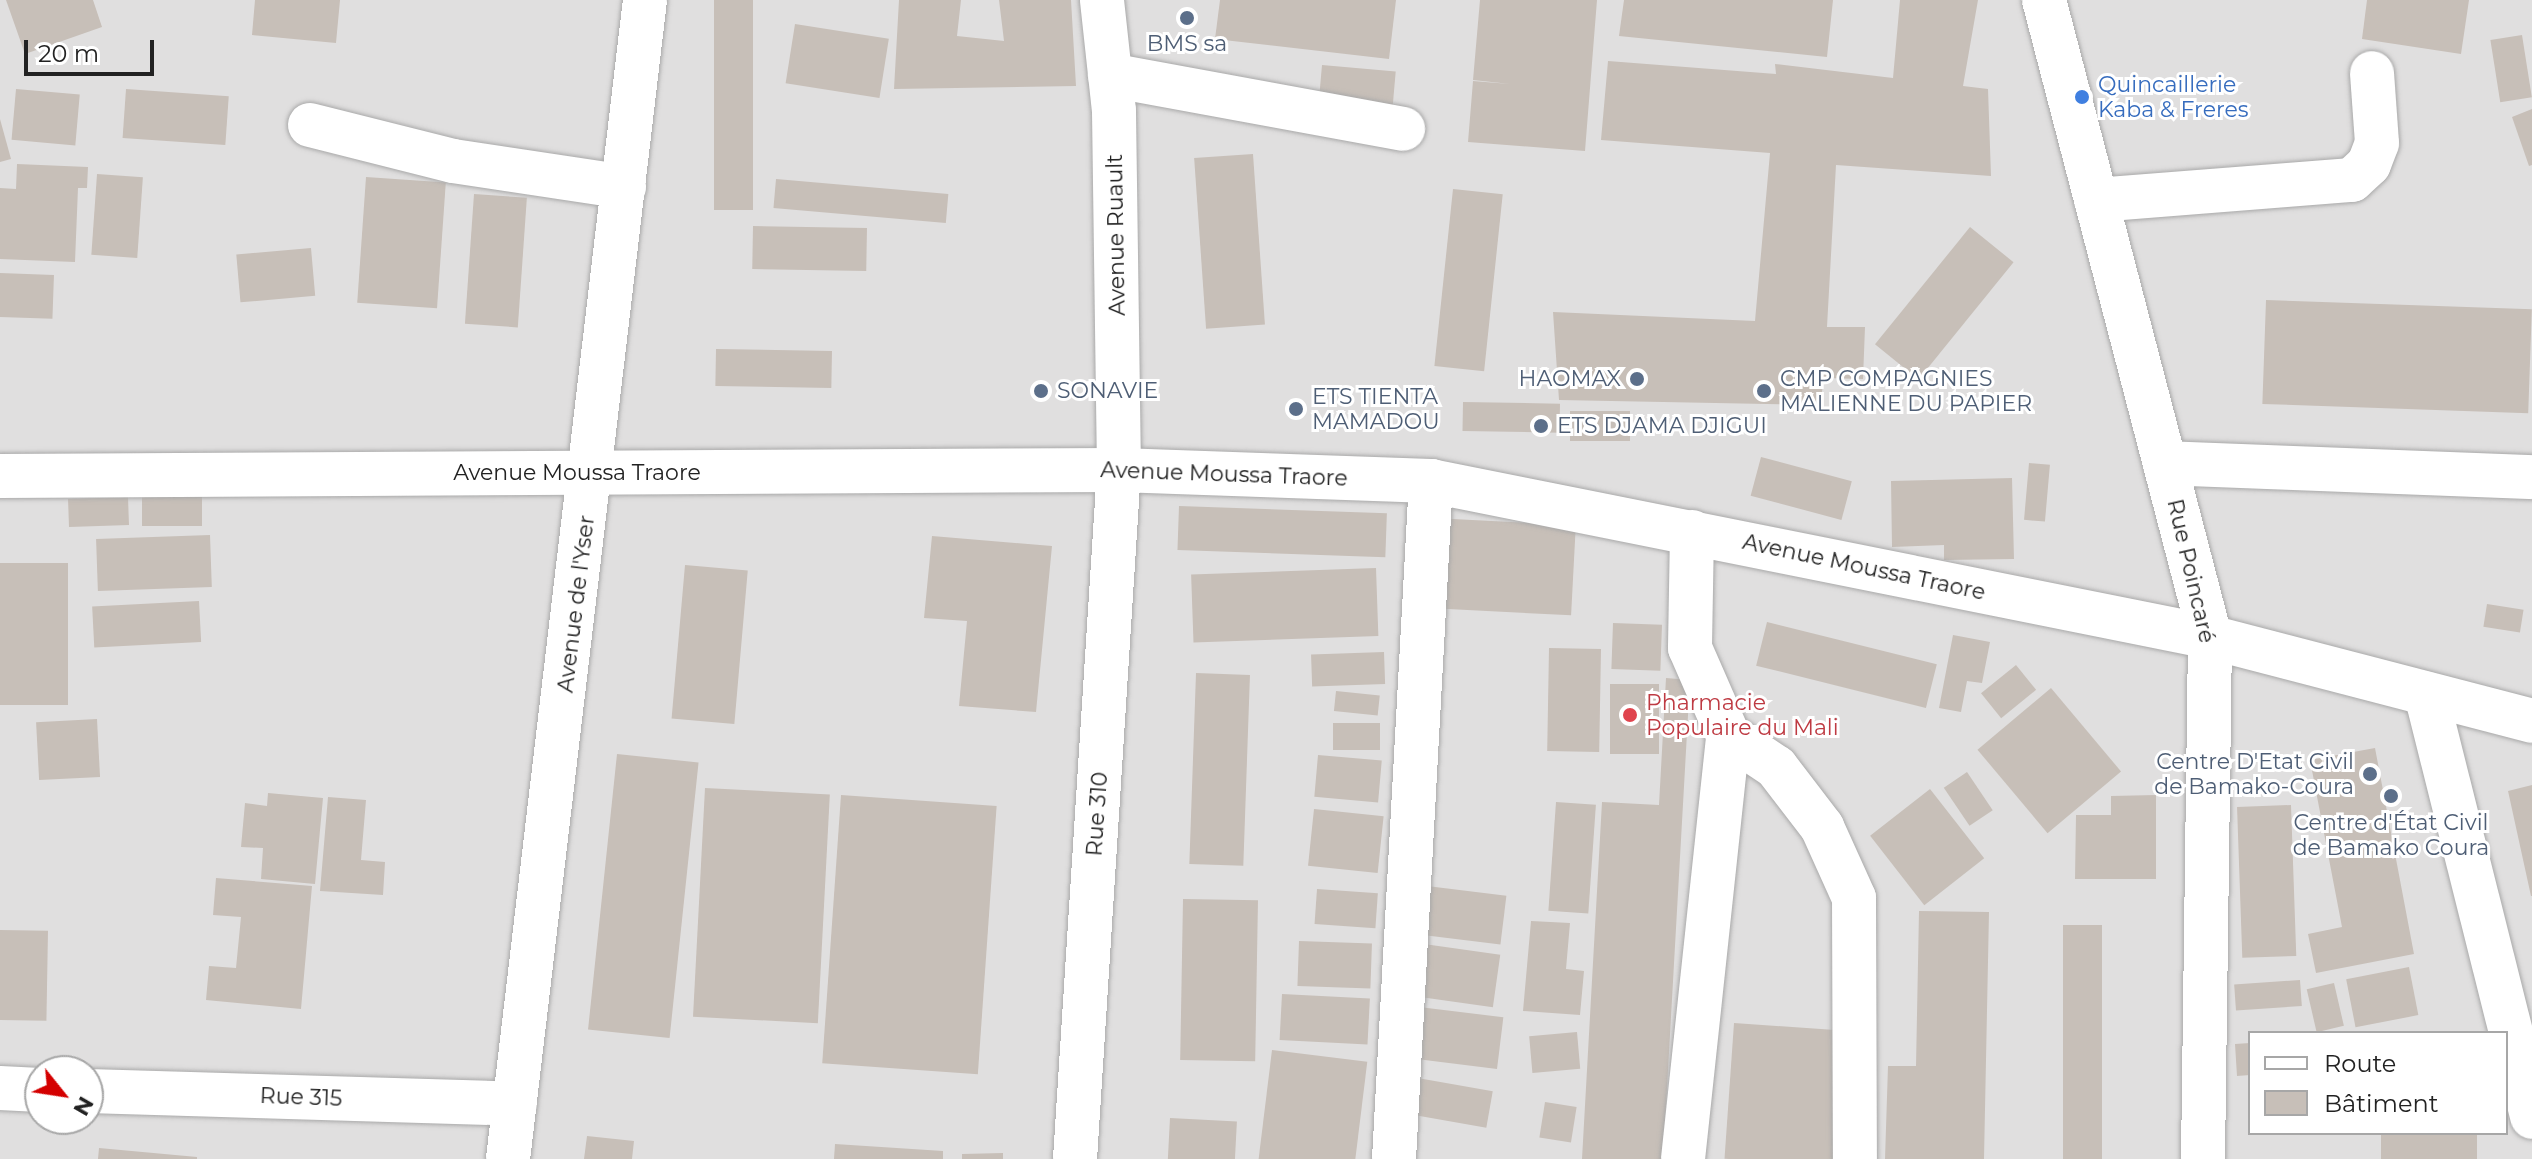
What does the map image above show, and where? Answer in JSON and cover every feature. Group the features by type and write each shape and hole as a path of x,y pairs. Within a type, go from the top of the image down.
{"street":[{"name":"Avenue de l'Yser","path":"508,1159 592,473 645,0"},
{"name":"Avenue Ruault","path":"1102,0 1110,75 1119,470"},
{"name":"Rue Poincaré","path":"2044,0 2210,637 2203,1159"},
{"path":"2096,200 2352,180 2369,164 2377,143 2372,73"},
{"path":"1110,75 1403,129"},
{"path":"310,125 453,161 624,187"},
{"path":"2165,463 2532,477"},
{"name":"Avenue Moussa Traore","path":"0,476 1119,470 1431,481 2210,637 2532,721"},
{"name":"Rue 310","path":"1075,1159 1119,470"},
{"path":"1394,1159 1431,481"},
{"path":"1683,1159 1728,735 1690,648 1692,532"},
{"path":"2426,694 2532,1117"},
{"path":"1728,735 1776,767 1822,827 1854,898 1855,1159"},
{"path":"0,1088 24,1089"},
{"name":"Rue 315","path":"104,1091 515,1104"}],"shaded area":[{"path":"0,0 2532,0 2532,1159 0,1159"}],"building":[{"path":"6,0 93,0 102,27 25,54"},
{"path":"255,0 340,0 336,43 252,35"},
{"path":"714,0 753,0 753,210 714,210"},
{"path":"899,0 961,0 957,36 1004,41 999,0 1071,0 1076,86 894,89"},
{"path":"1220,0 1396,0 1389,59 1215,39"},
{"path":"1480,0 1597,0 1585,151 1468,142 1473,81 1510,84 1473,80"},
{"path":"1624,0 1833,0 1827,57 1619,36"},
{"path":"1900,0 1978,0 1963,86 1988,89 1991,176 1836,165 1827,327 1865,327 1863,379 1824,378 1820,405 1559,400 1553,312 1755,321 1770,153 1601,140 1608,61 1776,74 1775,64 1893,78"},
{"path":"2367,0 2469,0 2461,54 2362,39"},
{"path":"795,24 889,39 879,98 786,83"},
{"path":"2522,35 2532,97 2500,102 2490,40"},
{"path":"1322,65 1396,71 1392,117 1318,111"},
{"path":"16,89 80,95 75,145 12,140"},
{"path":"126,89 229,96 225,145 123,138"},
{"path":"2532,109 2532,165 2529,166 2512,117"},
{"path":"0,119 11,159 0,162"},
{"path":"1253,154 1265,325 1206,329 1194,158"},
{"path":"17,164 88,167 87,188 78,188 75,262 0,259 0,188 16,189"},
{"path":"97,174 143,177 137,258 91,255"},
{"path":"366,177 446,183 437,308 357,303"},
{"path":"776,179 948,194 946,223 773,208"},
{"path":"1453,189 1503,194 1484,371 1434,366"},
{"path":"474,194 527,198 518,327 465,324"},
{"path":"753,226 867,228 866,271 752,269"},
{"path":"1970,227 2014,262 1918,380 1875,344"},
{"path":"311,248 315,296 240,302 236,255"},
{"path":"0,273 54,275 52,319 0,317"},
{"path":"2266,300 2532,309 2528,413 2262,404"},
{"path":"716,349 832,351 831,388 715,386"},
{"path":"1463,402 1560,404 1559,433 1462,431"},
{"path":"1570,411 1630,411 1630,441 1570,441"},
{"path":"1761,457 1852,481 1841,520 1751,496"},
{"path":"2029,463 2050,465 2045,522 2024,520"},
{"path":"2012,478 2014,559 1944,560 1944,545 1892,547 1891,481"},
{"path":"128,497 129,525 69,527 68,499"},
{"path":"142,497 202,497 202,526 142,526"},
{"path":"1179,506 1387,513 1385,557 1177,550"},
{"path":"1433,518 1576,525 1571,615 1428,608"},
{"path":"210,535 212,587 98,591 96,539"},
{"path":"932,536 1052,546 1036,712 959,706 967,621 924,618"},
{"path":"0,563 68,563 68,705 0,705"},
{"path":"685,565 748,570 734,724 672,718"},
{"path":"1376,568 1378,636 1193,642 1191,574"},
{"path":"199,601 201,642 94,648 92,607"},
{"path":"2487,604 2524,610 2520,633 2483,627"},
{"path":"1767,622 1937,664 1926,708 1756,666"},
{"path":"1613,623 1662,625 1660,671 1611,669"},
{"path":"1953,635 1990,642 1982,683 1967,681 1961,712 1939,708"},
{"path":"1549,648 1601,649 1599,752 1547,751"},
{"path":"1384,652 1385,684 1312,687 1311,655"},
{"path":"2016,665 2036,690 2001,718 1981,693"},
{"path":"1196,673 1250,675 1243,866 1189,864"},
{"path":"1666,678 1690,680 1663,1159 1582,1159 1602,802 1659,805"},
{"path":"1610,684 1659,684 1659,754 1610,754"},
{"path":"2051,688 2121,771 2048,833 1977,750"},
{"path":"1336,691 1380,696 1378,715 1334,711"},
{"path":"97,719 100,777 39,780 36,722"},
{"path":"1333,723 1380,723 1380,750 1333,750"},
{"path":"2375,748 2414,954 2316,973 2308,934 2342,927 2310,760"},
{"path":"617,754 699,763 670,1038 588,1029"},
{"path":"1318,755 1382,761 1378,802 1314,797"},
{"path":"1967,772 1993,810 1970,826 1944,788"},
{"path":"2532,785 2532,896 2531,896 2508,791"},
{"path":"705,788 830,795 818,1023 693,1017"},
{"path":"1930,789 1984,858 1924,905 1870,836"},
{"path":"268,793 323,798 315,884 261,879 263,848 241,847 245,803 267,806"},
{"path":"841,795 997,806 978,1074 822,1063"},
{"path":"2156,795 2156,879 2075,879 2076,815 2111,815 2111,796"},
{"path":"328,797 366,800 361,860 385,862 383,895 320,891"},
{"path":"1556,802 1596,805 1588,914 1548,911"},
{"path":"2291,805 2296,956 2242,958 2237,807"},
{"path":"1314,809 1384,816 1378,873 1308,866"},
{"path":"216,878 312,886 301,1009 206,1000 209,966 236,968 241,917 213,915"},
{"path":"1427,886 1506,896 1500,944 1421,935"},
{"path":"1317,889 1378,893 1375,928 1315,924"},
{"path":"1183,899 1258,900 1255,1061 1180,1060"},
{"path":"1919,911 1989,912 1984,1159 1885,1159 1888,1066 1916,1066"},
{"path":"1531,921 1570,923 1566,969 1584,971 1580,1015 1523,1011"},
{"path":"2063,925 2102,925 2102,1159 2063,1159"},
{"path":"0,930 48,931 46,1021 0,1020"},
{"path":"1299,941 1372,944 1370,989 1297,986"},
{"path":"1424,944 1500,955 1493,1007 1417,996"},
{"path":"2409,967 2418,1015 2356,1027 2346,979"},
{"path":"2300,980 2302,1006 2236,1011 2234,985"},
{"path":"2334,983 2344,1026 2316,1031 2307,989"},
{"path":"1282,994 1370,999 1367,1045 1280,1040"},
{"path":"1419,1007 1503,1017 1497,1069 1413,1059"},
{"path":"1734,1023 1846,1031 1837,1159 1725,1159"},
{"path":"1577,1032 1580,1069 1532,1073 1529,1036"},
{"path":"2248,1043 2248,1075 2237,1076 2235,1044"},
{"path":"1272,1050 1367,1062 1355,1159 1259,1159"},
{"path":"1412,1077 1493,1091 1486,1128 1406,1113"},
{"path":"1545,1102 1577,1107 1571,1143 1539,1138"},
{"path":"1170,1118 1237,1122 1235,1159 1168,1159"},
{"path":"2381,1135 2477,1135 2477,1159 2381,1159"},
{"path":"587,1136 634,1141 632,1159 584,1159"},
{"path":"835,1144 943,1151 943,1159 834,1159"},
{"path":"99,1148 197,1157 197,1159 98,1159"},
{"path":"1003,1153 1003,1159 962,1159 962,1154"}],"place":[{"name":"BMS sa","path":"1187,18"},
{"name":"Quincaillerie Kaba & Freres","path":"2082,97"},
{"name":"HAOMAX","path":"1637,379"},
{"name":"SONAVIE","path":"1041,391"},
{"name":"CMP COMPAGNIES MALIENNE DU PAPIER","path":"1764,391"},
{"name":"ETS TIENTA MAMADOU","path":"1296,409"},
{"name":"ETS DJAMA DJIGUI","path":"1541,426"},
{"name":"Pharmacie Populaire du Mali","path":"1630,715"},
{"name":"Centre D'Etat Civil de Bamako-Coura","path":"2370,774"},
{"name":"Centre d'État Civil de Bamako Coura","path":"2391,796"}]}
